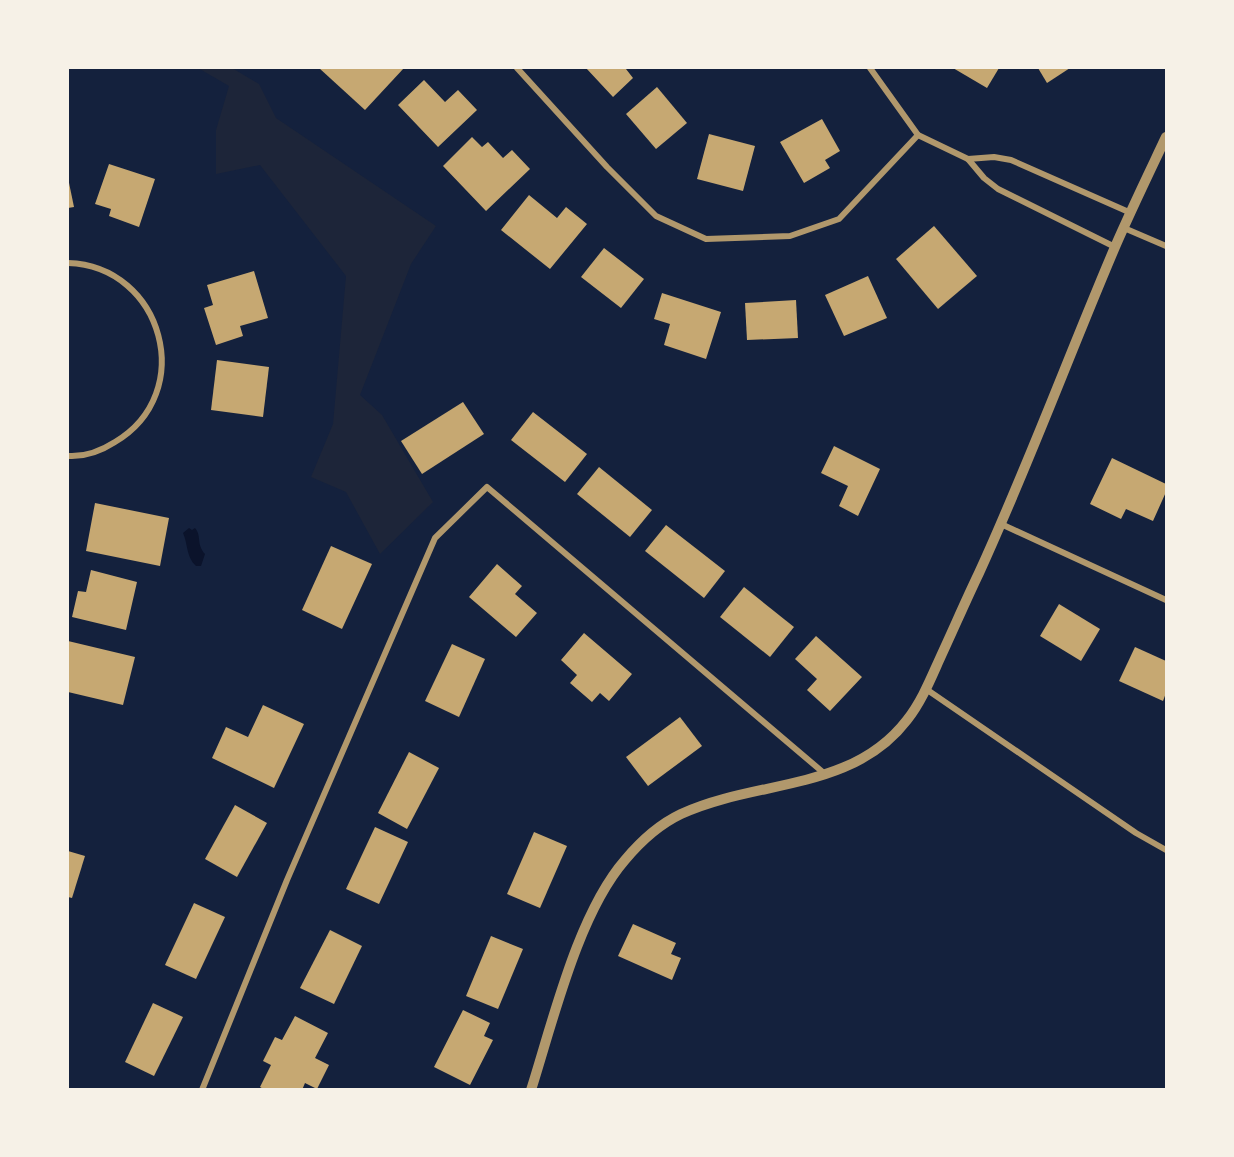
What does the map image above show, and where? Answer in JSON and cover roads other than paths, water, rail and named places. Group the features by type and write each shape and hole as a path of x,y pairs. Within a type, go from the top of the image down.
{"street":[{"path":"517,68 607,167 656,216 706,239 790,236 839,219 918,135"},
{"path":"870,68 918,135 968,159 984,178 998,189 1115,247"},
{"path":"531,1089 571,966 601,894 624,861 649,836 681,815 721,801 826,775 857,763 889,742 909,719 926,689 1001,524 1115,247 1167,137"},
{"path":"968,159 994,157 1011,160 1131,213"},
{"path":"1124,228 1167,246"},
{"path":"68,263 104,271 128,286 147,308 159,334 162,370 159,388 146,414 128,435 104,449 68,456"},
{"path":"202,1089 287,880 435,538 487,487 826,775"},
{"path":"1001,524 1167,600"},
{"path":"926,689 1136,833 1167,850"}]}
